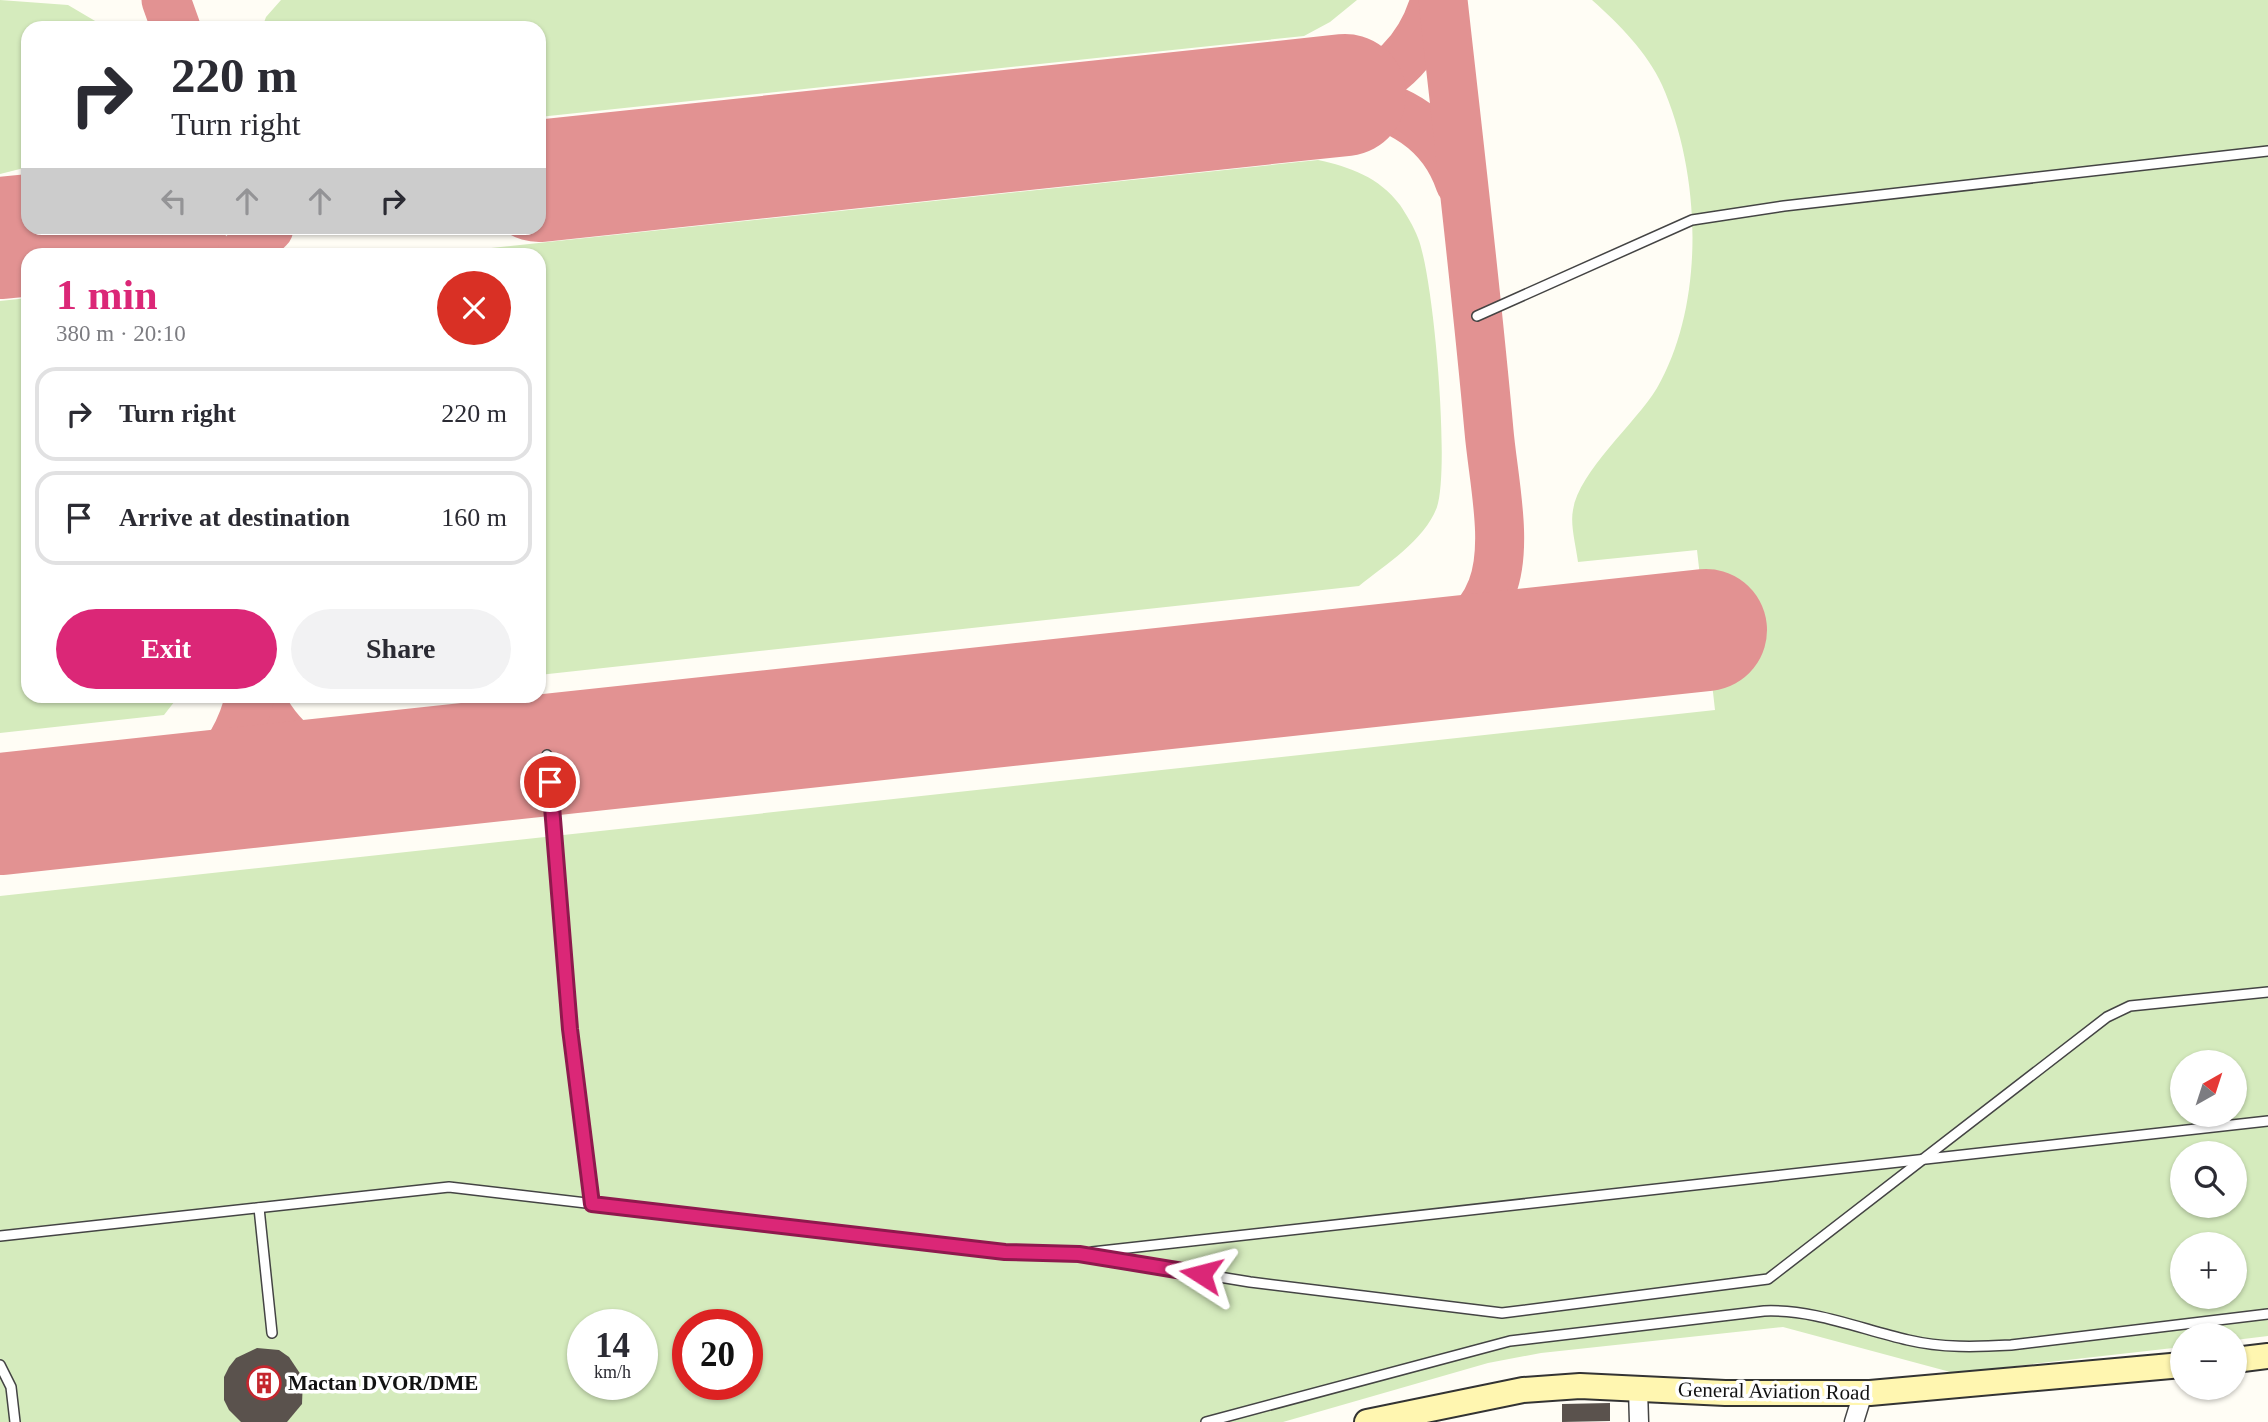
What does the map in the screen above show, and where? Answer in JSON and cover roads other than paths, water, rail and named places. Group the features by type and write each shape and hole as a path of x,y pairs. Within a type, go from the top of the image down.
{"main road":[{"path":"2247,1359 2268,1356"},
{"name":"General Aviation Road","path":"1367,1422 1523,1390 1580,1386 1725,1393 1863,1393 2170,1366"}],"street":[{"path":"1637,1389 1639,1422"},
{"path":"1854,1422 1863,1393"}],"lane":[{"path":"1477,316 1692,220 1784,206 2268,151"},
{"path":"547,755 571,1041 592,1204"},
{"path":"0,1236 449,1187 1005,1252 1079,1254 1250,1282 1502,1313 1768,1279 2108,1017 2130,1006 2268,992"},
{"path":"1079,1254 2268,1121"},
{"path":"260,1208 272,1334"},
{"path":"1206,1422 1510,1341 1764,1311 1806,1314 1908,1340 1973,1347 2011,1345 2268,1314"},
{"path":"0,1365 11,1387 15,1422"}],"place":[{"name":"Mactan DVOR/DME","path":"264,1383"}]}
